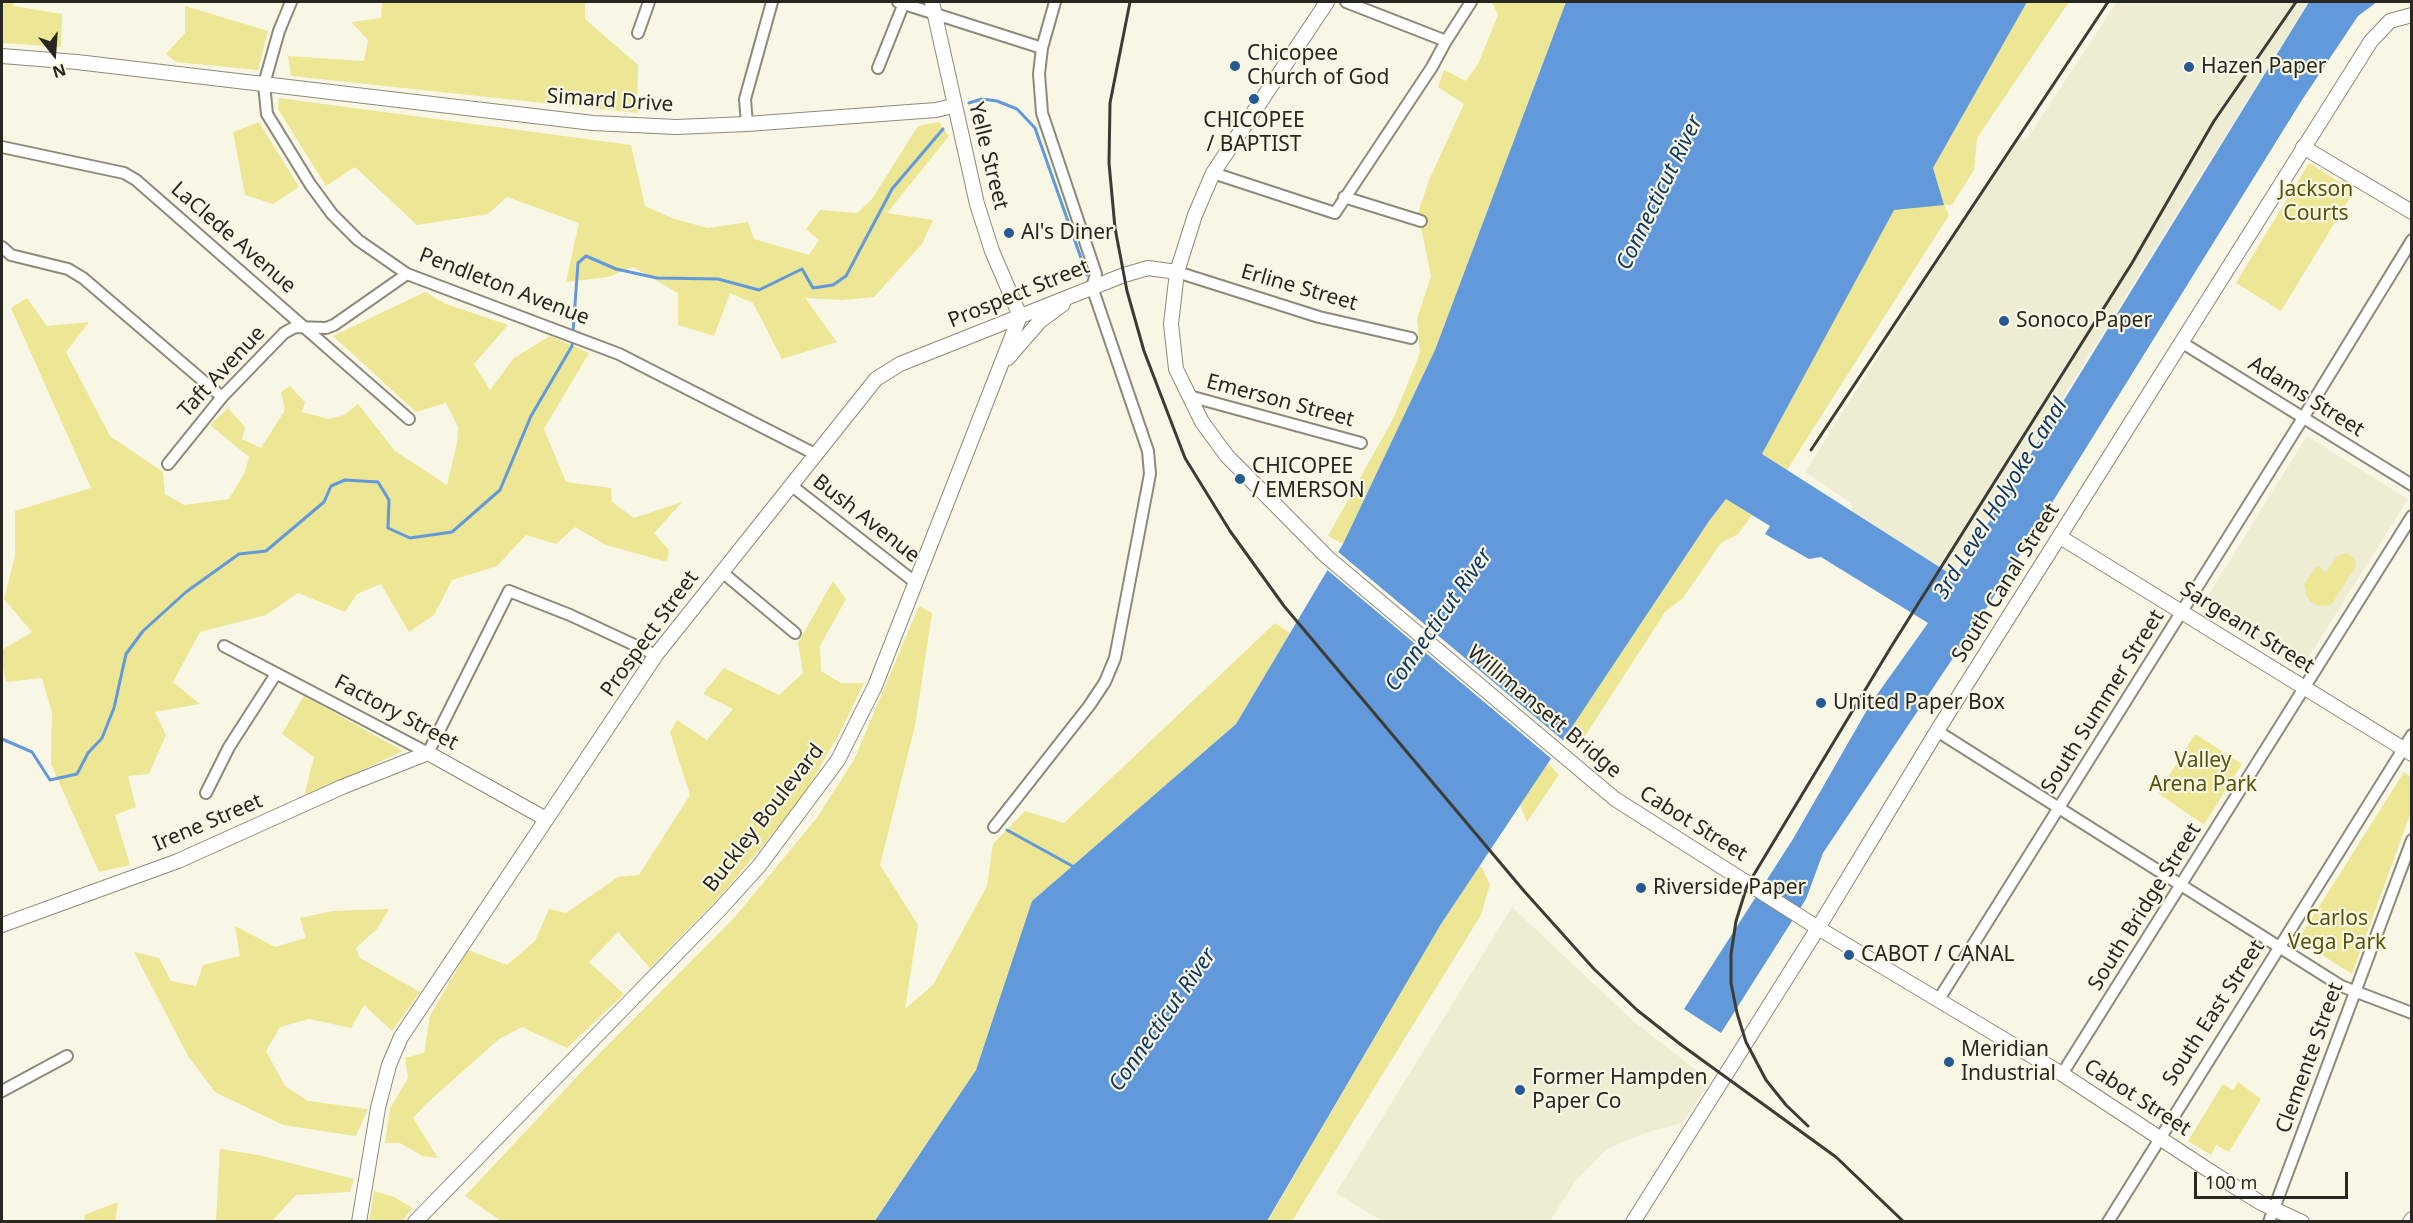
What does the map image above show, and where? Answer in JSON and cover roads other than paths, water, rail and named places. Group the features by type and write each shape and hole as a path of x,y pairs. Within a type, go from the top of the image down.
{"street":[{"path":"2,56 264,84 279,32 291,2"},
{"path":"638,33 649,2"},
{"path":"747,124 745,99 772,2"},
{"path":"878,68 901,2 933,8 1042,48"},
{"path":"994,827 1105,682 1115,658 1136,555 1149,474 1148,451 1092,287 1096,274 1042,113 1039,74 1042,48 1055,2"},
{"name":"Willimansett Bridge","path":"1327,2 1213,173 1195,215 1177,272 1171,324 1172,351 1176,369 1202,422 1227,456 1327,557 1615,799"},
{"path":"1346,2 1446,41"},
{"path":"1213,173 1335,213 1421,84 1471,2"},
{"name":"Yelle Street","path":"933,8 953,106 989,242 1020,315"},
{"name":"South Canal Street","path":"1633,1221 1812,924 2060,537 2371,41 2390,21 2412,15"},
{"name":"Simard Drive","path":"264,84 593,123 676,128 936,110 953,106"},
{"name":"Pendleton Avenue","path":"264,84 267,114 332,214 358,240 407,274 619,354 817,455"},
{"name":"LaClede Avenue","path":"2,147 124,173 136,180 307,326 409,418"},
{"path":"2303,147 2412,212"},
{"path":"1344,197 1421,221"},
{"name":"South Summer Street","path":"1939,999 2061,807 2412,240"},
{"path":"2,247 11,255 68,269 83,278 222,397"},
{"name":"Prospect Street","path":"359,1221 378,1107 389,1065 401,1037 656,655 876,379 886,371 1092,287 1148,268 1177,272"},
{"name":"Erline Street","path":"1177,272 1319,317 1411,338"},
{"name":"Taft Avenue","path":"168,464 222,397 284,333 295,327 326,328 334,325 407,274"},
{"path":"998,371 1040,321 1078,293"},
{"name":"Buckley Boulevard","path":"415,1221 674,957 759,866 838,760 876,686 1020,315"},
{"name":"Adams Street","path":"2181,342 2412,485"},
{"name":"Emerson Street","path":"1189,396 1361,443"},
{"name":"Bush Avenue","path":"792,486 916,583"},
{"name":"South Bridge Street","path":"2062,1074 2412,516"},
{"name":"Sargeant Street","path":"2060,537 2407,752"},
{"path":"722,572 795,633"},
{"path":"428,753 509,591 570,615 656,655"},
{"name":"Factory Street","path":"224,646 428,753 546,819"},
{"path":"206,793 229,747 276,674"},
{"path":"1937,731 2183,884 2341,986 2412,1013"},
{"name":"South East Street","path":"2108,1221 2280,946 2407,752 2412,735"},
{"name":"Irene Street","path":"2,925 178,861 342,787 428,753"},
{"name":"Cabot Street","path":"1615,799 1812,924 2062,1074 2159,1137 2271,1215 2302,1221"},
{"name":"Clemente Street","path":"2271,1215 2412,840"},
{"path":"2,1091 67,1056"}],"water":[{"name":"Connecticut River","path":"1566,2 2027,2 1933,168 1944,205 1894,210 1762,454 1955,577 2309,2 2377,2 2358,16 2302,100 1991,601 1823,853 1806,899 1721,1033 1684,1009 1793,839 1871,703 1928,623 1821,557 1809,559 1765,534 1770,526 1726,499 1709,521 1441,924 1267,1221 874,1222 976,1070 1032,901 1236,724 1343,544 1435,350"}],"waterway":[{"path":"969,103 982,99 997,101 1017,109 1035,128 1087,275"},
{"path":"2,739 32,752 50,780 77,774 88,753 102,738 114,708 126,654 143,631 186,592 239,554 266,551 324,502 331,486 345,480 378,482 389,500 388,528 410,538 452,532 500,490 531,416 572,346 578,263 586,256 616,269 657,278 718,279 759,290 802,269 813,288 833,285 846,276 892,189 943,129"},
{"path":"1007,830 1074,867"}],"railway":[{"path":"1130,2 1110,103 1109,163 1115,228 1127,291 1144,351 1185,458 1230,531 1284,606 1524,891 1594,969 1637,1010 1680,1044 1836,1157 1904,1222"},
{"path":"1811,450 2108,2"},
{"path":"1808,1126 1786,1105 1766,1080 1746,1042 1737,1013 1731,983 1731,954 1736,921 1747,886 1891,647 2132,263 2214,121 2296,2"}],"place":[{"name":"Chicopee Church of God","path":"1235,66"},
{"name":"Hazen Paper","path":"2189,67"},
{"name":"CHICOPEE / BAPTIST","path":"1254,99"},
{"name":"Al's Diner","path":"1009,233"},
{"name":"Sonoco Paper","path":"2004,321"},
{"name":"CHICOPEE / EMERSON","path":"1240,479"},
{"name":"United Paper Box","path":"1821,703"},
{"name":"Riverside Paper","path":"1641,888"},
{"name":"CABOT / CANAL","path":"1849,955"},
{"name":"Meridian Industrial","path":"1949,1062"},
{"name":"Former Hampden Paper Co","path":"1520,1090"}],"park label":[{"name":"Jackson Courts","path":"2316,202"},
{"name":"Valley Arena Park","path":"2203,773"},
{"name":"Carlos Vega Park","path":"2337,931"}],"water label":[{"name":"3rd Level Holyoke Canal","path":"2001,499"}]}
